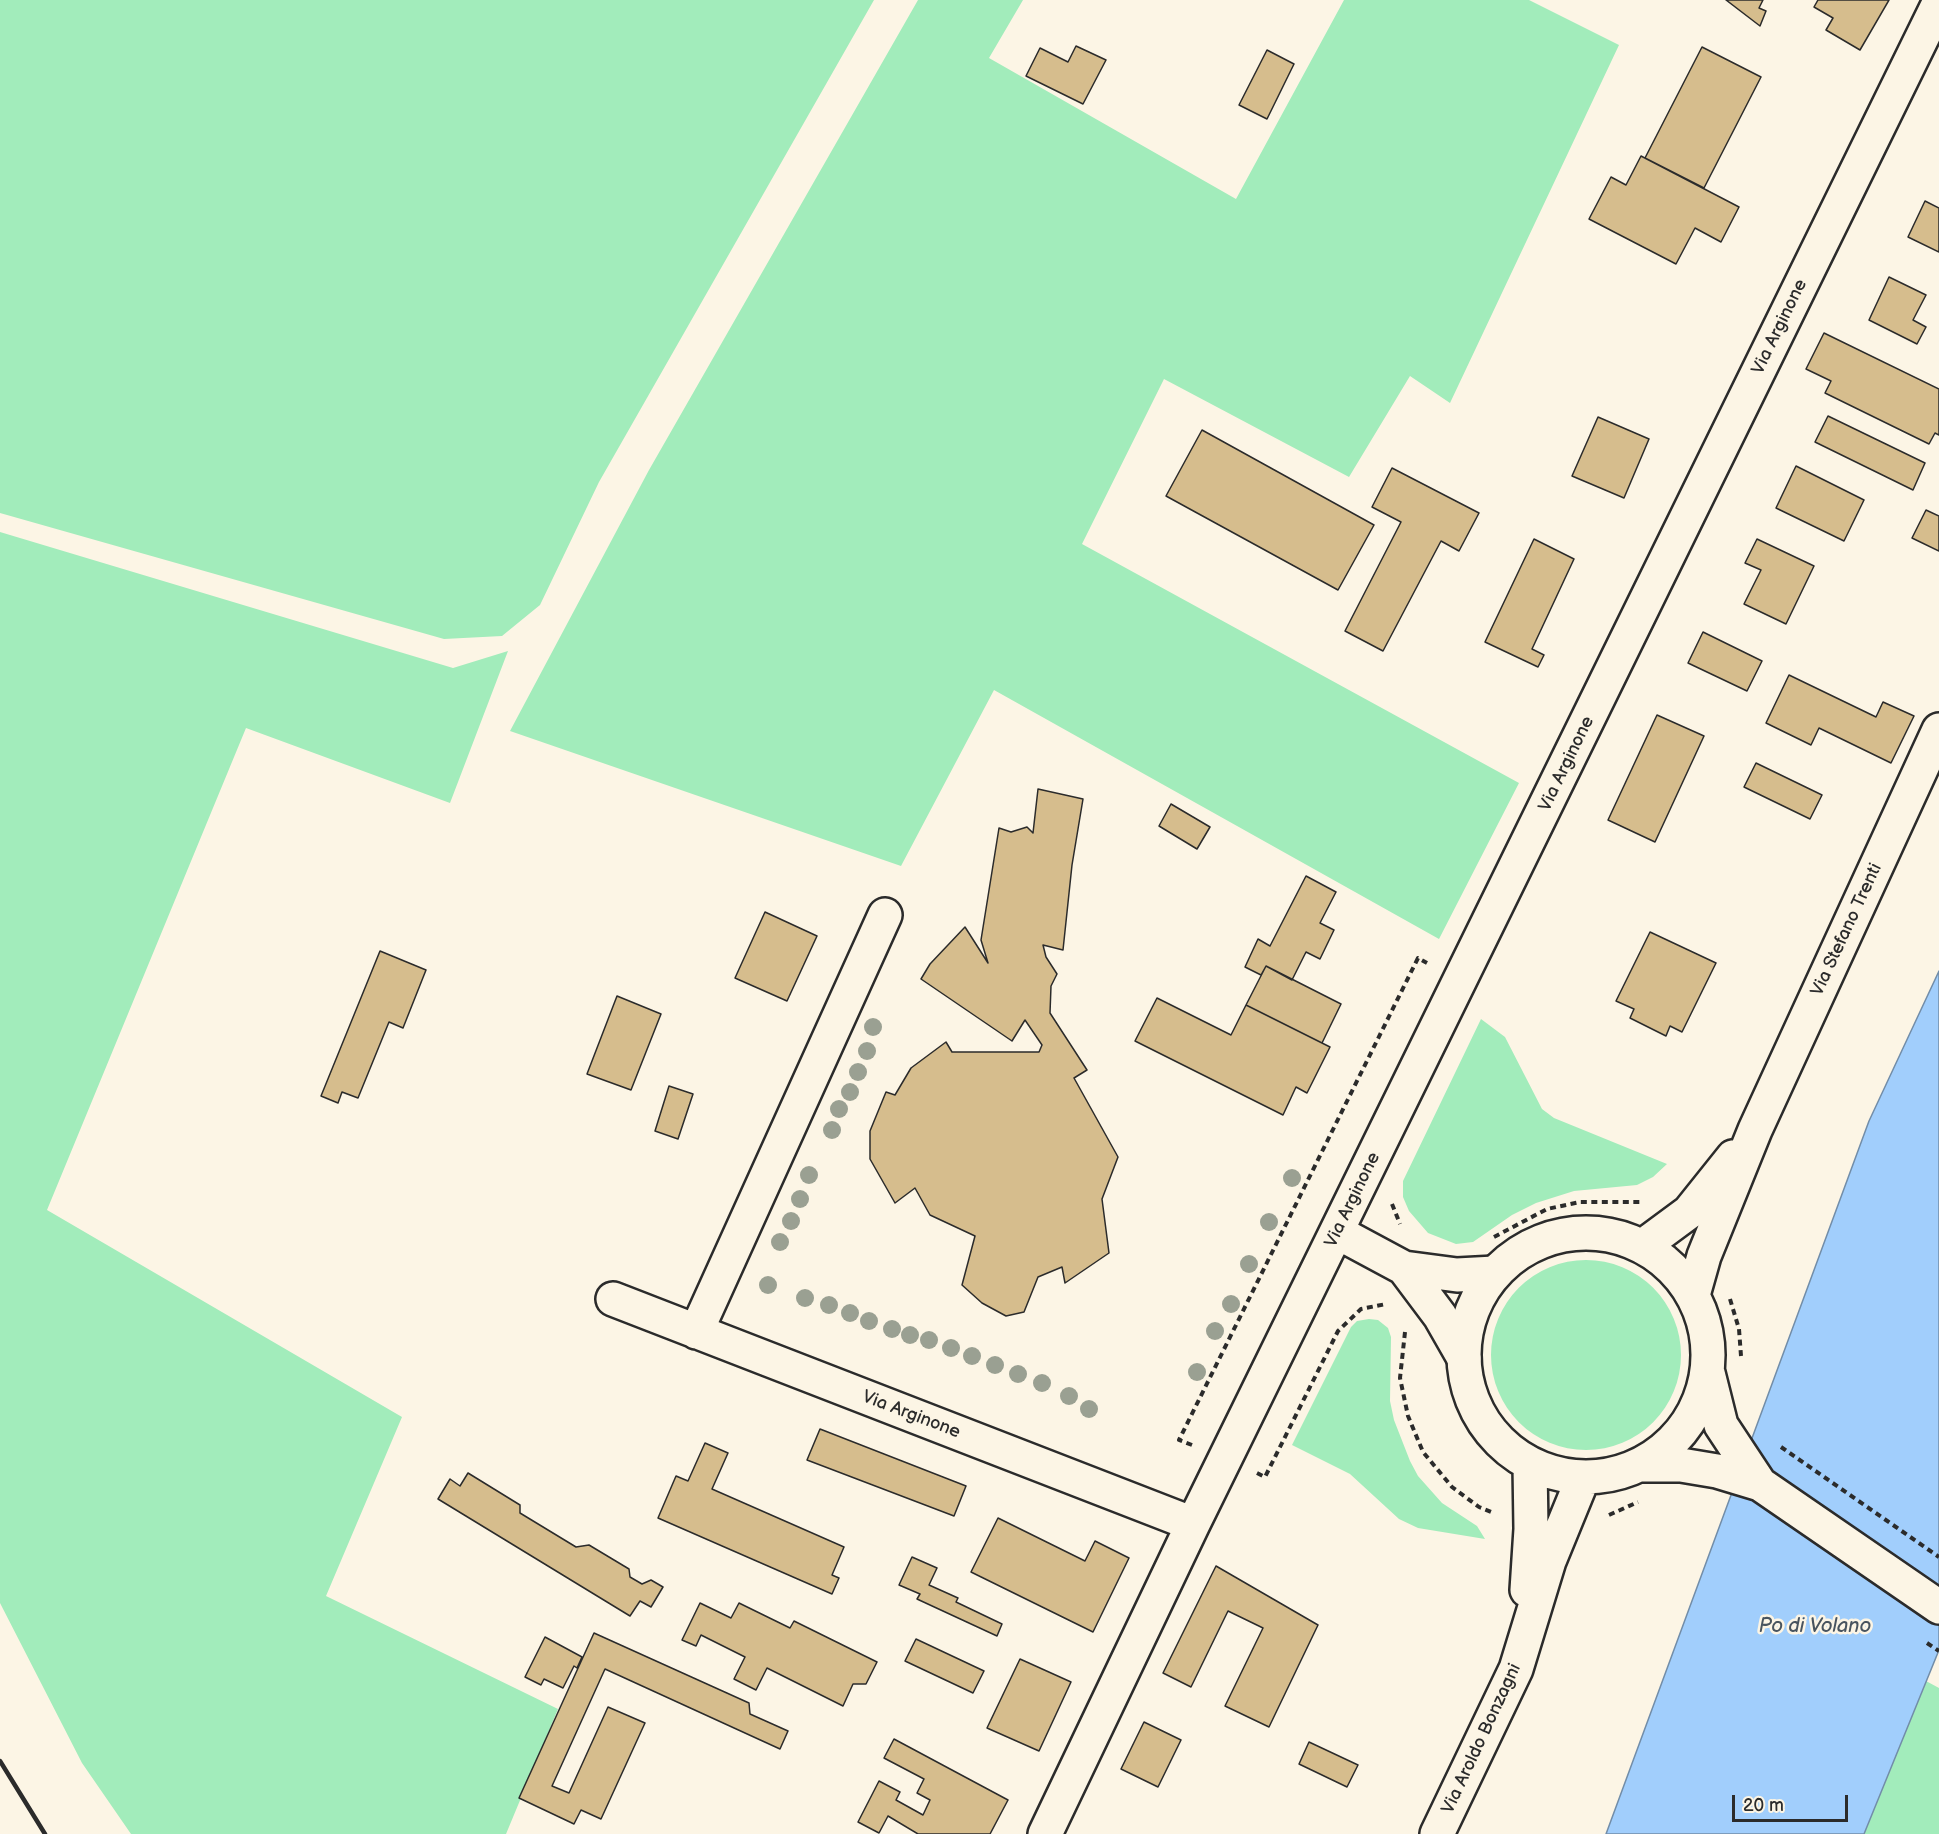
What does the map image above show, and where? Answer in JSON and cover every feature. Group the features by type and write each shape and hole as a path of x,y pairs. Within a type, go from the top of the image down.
{"street":[{"name":"Via Arginone","path":"1045,1834 1193,1524 1212,1454 1337,1232 1939,3"},
{"name":"Via Stefano Trenti","path":"1693,1295 1704,1256 1755,1130 1939,730"},
{"path":"696,1332 885,915"},
{"name":"Via Stefano Trenti","path":"1643,1246 1660,1213 1689,1212 1755,1130"},
{"path":"1337,1232 1404,1268 1457,1275 1495,1273"},
{"path":"1643,1465 1677,1438 1688,1424 1703,1392 1708,1371 1708,1348 1705,1324 1693,1295 1666,1262 1643,1246 1608,1234 1574,1233 1541,1241 1522,1251 1495,1273 1479,1296 1466,1335 1464,1358 1472,1399 1481,1418 1502,1445 1530,1465 1566,1477 1610,1476 1643,1465 1681,1465 1717,1471 1760,1484 1939,1607"},
{"path":"1404,1268 1440,1316 1464,1358"},
{"name":"Via Arginone","path":"613,1299 1193,1524"},
{"path":"1708,1371 1721,1425 1760,1484"},
{"name":"Via Aroldo Bonzagni","path":"1524,1643 1531,1529 1530,1465"},
{"name":"Via Aroldo Bonzagni","path":"1437,1834 1505,1694 1524,1643 1549,1561 1583,1478"}],"path":[{"path":"1391,1304 1361,1309 1338,1331 1265,1477 1179,1440 1418,958 1434,966"},
{"path":"1392,1194 1392,1209 1402,1227"},
{"path":"1485,1242 1547,1209 1580,1202 1660,1213"},
{"path":"1704,1256 1722,1281 1740,1329 1740,1367"},
{"path":"1406,1321 1400,1378 1408,1416 1423,1452 1452,1487 1479,1506 1499,1515"},
{"path":"1778,1445 1939,1557"},
{"path":"1607,1517 1613,1511 1645,1499"},
{"path":"1920,1638 1939,1651"}],"green space":[{"path":"0,0 874,0 599,482 540,605 502,636 444,639 0,513"},
{"path":"918,0 1023,0 989,58 1236,199 1344,0 1529,0 1619,45 1450,403 1410,376 1349,477 1164,379 1082,544 1519,783 1439,939 994,690 901,866 510,731 649,470"},
{"path":"0,532 453,668 508,651 450,803 246,728 47,1210 402,1417 326,1596 558,1709 506,1834 131,1834 82,1763 0,1603"},
{"path":"1481,1019 1505,1037 1542,1109 1554,1118 1667,1164 1653,1177 1637,1185 1574,1191 1536,1203 1512,1215 1473,1242 1456,1244 1428,1233 1409,1211 1403,1197 1403,1181"},
{"path":"1577,1260 1595,1260 1631,1271 1646,1281 1660,1295 1677,1327 1681,1355 1677,1383 1670,1400 1660,1415 1646,1429 1614,1446 1595,1450 1577,1450 1541,1439 1526,1429 1512,1415 1495,1383 1491,1364 1491,1346 1502,1310 1512,1295 1526,1281 1558,1264"},
{"path":"1378,1320 1388,1328 1391,1337 1390,1401 1394,1420 1410,1461 1418,1476 1442,1503 1477,1526 1485,1539 1418,1528 1399,1519 1350,1474 1292,1445 1351,1327 1357,1321"},
{"path":"1926,1681 1939,1688 1939,1834 1864,1834"}],"water":[{"name":"Po di Volano","path":"1939,971 1939,1650 1864,1834 1606,1834 1869,1121"}],"building":[{"path":"1726,0 1763,0 1759,8 1766,11 1760,26"},
{"path":"1818,0 1889,0 1860,50 1826,30 1833,18 1814,7"},
{"path":"1076,46 1106,60 1083,104 1026,76 1040,48 1068,62"},
{"path":"1702,47 1761,77 1704,188 1645,158"},
{"path":"1267,50 1294,64 1267,119 1239,105"},
{"path":"1641,156 1739,207 1721,242 1695,228 1676,264 1589,219 1611,177 1626,185"},
{"path":"1925,201 1939,208 1939,252 1908,237"},
{"path":"1889,277 1926,295 1913,320 1926,327 1917,344 1869,320"},
{"path":"1824,333 1939,389 1939,435 1935,433 1929,444 1825,393 1831,381 1806,369"},
{"path":"1828,416 1925,463 1913,490 1815,442"},
{"path":"1598,417 1649,439 1624,498 1572,476"},
{"path":"1202,430 1374,525 1338,590 1166,496"},
{"path":"1796,466 1864,500 1844,541 1776,508"},
{"path":"1392,468 1479,513 1459,551 1441,541 1383,651 1345,631 1401,522 1372,507"},
{"path":"1926,510 1939,516 1939,551 1912,538"},
{"path":"1534,539 1574,559 1532,649 1544,655 1538,667 1485,642"},
{"path":"1757,539 1814,566 1786,624 1744,604 1761,570 1745,563"},
{"path":"1703,632 1762,661 1747,691 1688,663"},
{"path":"1789,675 1876,717 1883,702 1914,716 1891,763 1819,728 1811,745 1766,723"},
{"path":"1657,715 1704,736 1655,842 1608,820"},
{"path":"1756,763 1822,795 1810,819 1744,787"},
{"path":"1038,789 1083,799 1072,865 1063,950 1043,945 1046,957 1057,974 1051,986 1050,1013 1087,1070 1074,1078 1118,1157 1102,1199 1109,1253 1065,1283 1062,1267 1038,1277 1024,1312 1006,1316 982,1303 962,1285 975,1236 930,1215 915,1188 895,1203 870,1159 870,1131 886,1092 895,1095 911,1068 946,1042 952,1052 1039,1052 1042,1045 1025,1020 1012,1041 921,979 930,964 965,927 988,963 981,940 999,828 1011,832 1027,827 1033,833"},
{"path":"1171,804 1210,827 1197,849 1159,826"},
{"path":"1306,876 1336,892 1320,923 1334,930 1320,959 1306,952 1292,980 1266,966 1261,975 1245,967 1258,939 1270,946"},
{"path":"765,912 817,936 787,1001 735,978"},
{"path":"1650,932 1716,963 1682,1032 1670,1026 1666,1036 1630,1018 1634,1009 1616,1001"},
{"path":"380,951 426,970 403,1028 389,1022 358,1098 342,1092 338,1103 321,1096"},
{"path":"1266,966 1341,1004 1322,1043 1246,1005"},
{"path":"617,996 661,1014 631,1090 587,1074"},
{"path":"1157,998 1231,1035 1246,1005 1330,1047 1307,1093 1296,1087 1283,1115 1135,1041"},
{"path":"669,1086 693,1094 678,1139 655,1131"},
{"path":"820,1429 966,1486 954,1516 807,1460"},
{"path":"705,1443 728,1453 712,1489 844,1547 832,1575 839,1578 832,1594 658,1518 676,1476 688,1481"},
{"path":"468,1473 520,1505 520,1513 576,1547 589,1545 629,1569 630,1577 642,1584 651,1580 663,1587 651,1607 640,1601 630,1616 438,1499 450,1479 460,1486"},
{"path":"998,1518 1085,1561 1095,1541 1129,1558 1093,1632 971,1572"},
{"path":"912,1557 937,1568 929,1585 958,1598 956,1602 1002,1624 997,1636 917,1599 920,1594 899,1585"},
{"path":"1216,1566 1318,1625 1269,1727 1225,1706 1263,1628 1228,1611 1191,1687 1163,1673"},
{"path":"700,1603 731,1618 739,1603 790,1628 794,1621 877,1662 866,1684 853,1684 843,1706 767,1668 756,1690 734,1679 745,1657 701,1635 696,1646 682,1640"},
{"path":"594,1633 749,1703 750,1714 788,1731 780,1749 605,1669 552,1786 569,1793 608,1707 645,1723 601,1819 581,1810 574,1824 519,1798"},
{"path":"545,1637 582,1657 577,1668 574,1666 563,1688 544,1679 541,1685 525,1677"},
{"path":"916,1639 984,1671 973,1693 905,1661"},
{"path":"1020,1659 1071,1682 1039,1751 987,1728"},
{"path":"1144,1722 1181,1740 1158,1787 1121,1769"},
{"path":"894,1739 1008,1800 990,1834 918,1834 888,1816 879,1833 858,1822 879,1781 900,1792 896,1800 923,1815 930,1800 917,1793 924,1779 884,1758"},
{"path":"1309,1742 1358,1765 1347,1787 1299,1764"}],"railway":[{"path":"0,1761 45,1834"}]}
